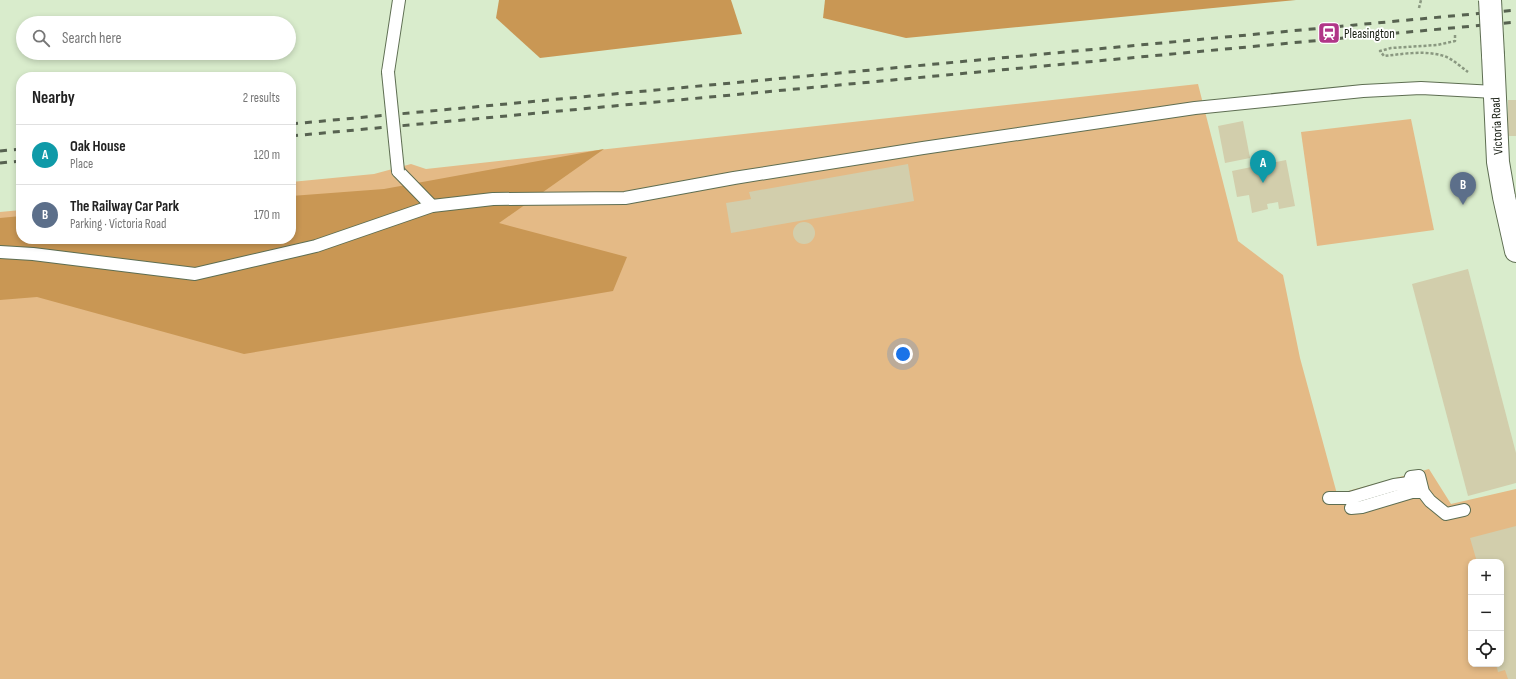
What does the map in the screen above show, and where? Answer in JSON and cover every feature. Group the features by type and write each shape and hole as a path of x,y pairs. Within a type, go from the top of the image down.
{"street":[{"name":"Victoria Road","path":"1490,0 1498,162 1516,250"}],"lane":[{"path":"399,0 388,72 398,171 432,206"},
{"path":"0,252 33,254 195,274 316,246 432,206 493,199 625,198 734,178 923,148 1195,108 1363,90 1495,88"},
{"path":"1329,498 1350,498 1394,485 1414,489 1446,514 1464,510"},
{"path":"1351,508 1362,507 1414,489"}],"path":[{"path":"1419,8 1421,0"},
{"path":"1455,35 1455,41 1437,45 1380,50 1384,56 1407,53 1428,54 1445,57 1495,88"}],"shaded area":[{"path":"499,0 731,0 742,34 540,58 496,18"},
{"path":"825,0 1296,0 906,38 823,18"},
{"path":"1198,84 1238,241 1283,275 1300,358 1337,494 1429,469 1451,504 1516,489 1516,679 0,679 0,212 16,210 16,244 296,244 296,182 374,174 411,164 426,169"},
{"path":"1411,119 1434,230 1317,246 1301,132"},
{"path":"604,149 499,223 627,257 613,291 244,354 37,297 0,300 0,218 16,216 16,244 296,244 296,196 384,189"}],"building":[{"path":"1508,100 1516,100 1516,136 1508,136"},
{"path":"1243,121 1250,158 1225,163 1218,126"},
{"path":"1286,160 1295,206 1279,209 1278,202 1267,204 1268,209 1252,213 1249,195 1237,197 1232,171"},
{"path":"908,164 914,201 731,233 726,203 751,199 749,192"},
{"path":"804,222 812,225 815,233 812,241 804,244 796,241 793,233 796,225"},
{"path":"1468,269 1516,453 1516,483 1468,496 1412,284"},
{"path":"1516,526 1516,679 1508,679 1505,670 1498,672 1497,667 1504,667 1504,559 1476,559 1470,538"}],"railway":[{"path":"296,124 1516,10"},
{"path":"296,136 1516,22"},
{"path":"0,151 16,149"},
{"path":"0,163 16,161"}],"place":[{"name":"Pleasington","path":"1329,33"},
{"name":"Oak House","path":"1263,183"},
{"name":"The Railway Car Park","path":"1463,205"}]}
